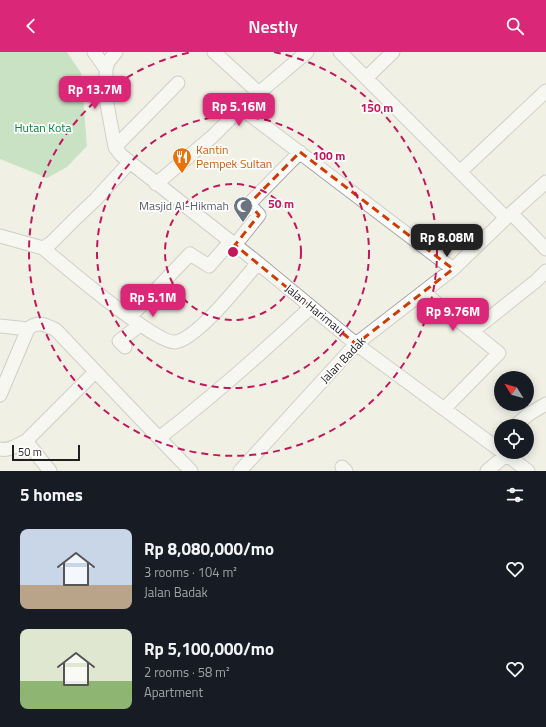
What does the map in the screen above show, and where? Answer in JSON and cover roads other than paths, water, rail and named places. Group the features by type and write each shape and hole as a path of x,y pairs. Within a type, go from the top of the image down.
{"street":[{"path":"94,52 106,69"},
{"path":"115,147 107,104 106,69 108,62 116,52"},
{"path":"214,52 258,93"},
{"path":"156,184 213,136 258,93 308,52"},
{"path":"340,52 461,171 546,249"},
{"path":"366,78 394,52"},
{"path":"115,147 178,83"},
{"path":"461,171 546,92"},
{"path":"242,108 453,269"},
{"name":"Jalan Harimau","path":"115,147 129,163 258,263 356,344 444,409 494,443"},
{"path":"125,347 119,341 190,254 208,266 258,215 249,204 300,152"},
{"path":"43,248 51,243 96,200 129,163"},
{"name":"Jalan Badak","path":"240,471 356,344 453,269 546,182"},
{"path":"0,236 43,248 135,321 165,340 177,342 196,330 208,320 258,263"},
{"path":"473,331 536,281 546,271"},
{"path":"423,292 499,352 444,409"},
{"path":"159,438 201,406 265,351 311,307"},
{"path":"1,392 28,329 38,323 44,324 56,330 191,471"},
{"path":"0,326 28,329"},
{"path":"0,449 6,450 26,441 95,372"},
{"path":"523,419 546,404"},
{"path":"26,441 50,471"},
{"path":"487,471 494,459"},
{"name":"Jalan Harimau","path":"514,459 528,471"}],"place":[{"name":"Kantin Pempek Sultan","path":"182,174"},
{"name":"Masjid Al-Hikmah","path":"243,223"}],"park label":[{"name":"Hutan Kota","path":"43,128"}]}
